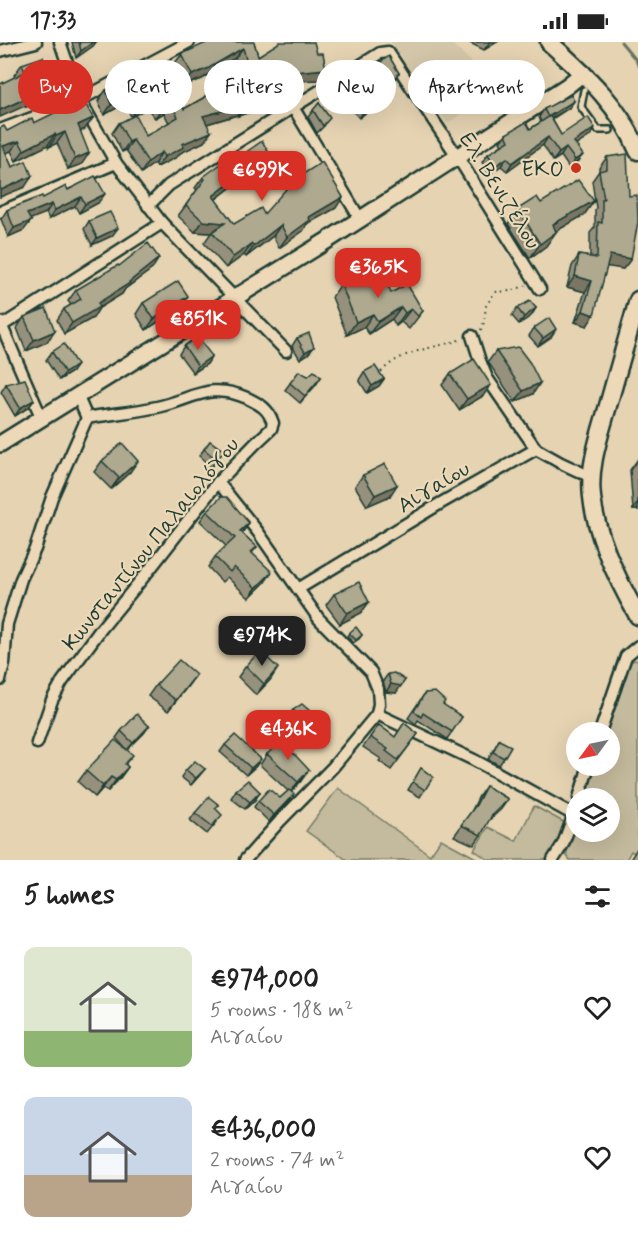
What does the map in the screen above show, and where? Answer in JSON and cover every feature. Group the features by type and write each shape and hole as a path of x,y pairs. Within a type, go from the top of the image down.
{"main road":[{"path":"549,42 603,93 629,130 638,151"},
{"path":"638,300 591,477 599,534 638,616"}],"street":[{"path":"0,51 36,42"},
{"path":"60,42 66,60"},
{"path":"93,93 189,42"},
{"name":"Ελ. Βενιζέλου","path":"304,100 380,52 388,52 538,285"},
{"path":"0,444 360,219 567,86 583,73"},
{"path":"0,130 43,114"},
{"path":"88,114 116,163 162,223 286,351"},
{"path":"148,206 169,185 282,114"},
{"path":"297,114 360,219"},
{"path":"0,212 116,163"},
{"path":"42,419 1,325 162,223"},
{"path":"472,336 487,378 536,449 591,477"},
{"name":"Κωνσταντίνου Παλαιολόγου","path":"37,743 52,700 62,682 101,629 218,482 271,429 273,423 267,410 258,403 235,393 210,392 200,393 165,406 87,418"},
{"path":"0,680 4,664 7,624 21,579 35,549 52,497 87,418 77,395"},
{"name":"Αιγαίου","path":"298,589 536,449"},
{"path":"218,482 258,532 319,619 371,672 378,689 377,714 333,767 280,820 245,860"},
{"path":"603,722 626,656 638,646"},
{"path":"377,714 566,807"},
{"path":"553,860 566,834"}],"lane":[{"path":"584,90 581,107 598,130 610,130"}],"path":[{"path":"381,372 389,363 402,356 428,347 448,344 481,331 486,306 495,292 538,285"}],"shaded area":[{"path":"391,42 450,42 470,60 408,60 408,67"},
{"path":"441,114 462,114 447,123"},
{"path":"638,660 638,855 631,851 626,860 570,860 566,855 570,842 620,842 620,788 588,788 592,776 620,776 620,722 609,722 630,661"},
{"path":"338,788 430,855 441,839 476,858 474,860 347,860 306,831"},
{"path":"534,806 566,823 566,830 547,860 489,860 474,850 488,827 516,841"}],"building":[{"path":"79,42 93,42 81,51"},
{"path":"208,42 254,42 258,56 280,42 314,42 317,53 323,53 324,60 316,60 316,70 304,71 304,60 246,60 243,48 223,60 204,60 204,70 192,75 192,60 185,60 182,54"},
{"path":"18,75 18,102 0,110 0,84"},
{"path":"571,95 574,101 548,117 545,108"},
{"path":"204,98 204,114 210,114 203,116 211,132 182,144 184,147 164,157 162,152 148,162 133,140 129,142 119,123 135,115 146,136 178,117 176,114 192,114 192,104"},
{"path":"316,106 316,114 327,114 330,118 323,126 313,110"},
{"path":"52,114 91,114 93,118 78,125 89,153 75,159 65,132 56,136 55,134 24,150 19,141 3,146 12,167 26,161 32,176 1,190 0,128 4,126 7,131 32,118 34,123"},
{"path":"550,116 561,135 588,117 595,128 574,142 583,155 575,160 566,148 559,153 548,137 512,163 507,158 495,166 488,154 509,141 506,134 526,122 530,129"},
{"path":"262,141 273,160 246,171 213,196 234,224 261,208 264,214 295,179 322,162 343,197 309,217 310,220 287,237 281,225 254,246 252,244 233,257 212,232 225,223 203,221 186,205 205,179 203,177 229,158 232,162"},
{"path":"627,154 629,196 637,195 638,222 631,259 610,255 594,315 583,311 592,281 575,276 579,255 597,258 598,222 602,223 602,199 604,199 599,171 607,169 607,157"},
{"path":"95,176 105,194 85,204 81,197 55,210 52,204 27,214 31,221 14,228 7,210 42,196 43,198 66,186 68,190"},
{"path":"578,180 594,201 553,224 556,232 540,244 518,209 537,197 541,203"},
{"path":"110,212 118,228 97,238 89,221"},
{"path":"148,243 159,258 130,283 98,303 100,307 72,323 64,309 81,299 76,290 119,266"},
{"path":"363,272 370,286 386,280 391,293 407,284 423,311 418,316 411,309 405,313 401,307 378,322 373,314 356,322 341,284"},
{"path":"178,281 188,296 154,319 143,303"},
{"path":"530,301 536,308 524,317 517,308"},
{"path":"46,308 55,331 34,340 24,317"},
{"path":"549,318 556,329 543,338 534,328"},
{"path":"309,333 314,347 305,352 297,338"},
{"path":"197,337 212,356 198,366 184,346"},
{"path":"64,344 77,365 65,373 52,352"},
{"path":"518,347 530,363 540,383 523,391 496,351"},
{"path":"474,359 491,385 467,399 450,374"},
{"path":"375,366 384,379 372,386 364,372"},
{"path":"299,371 308,376 314,371 321,377 305,396 290,383"},
{"path":"25,379 34,400 20,408 6,384"},
{"path":"210,441 224,451 217,460 204,449"},
{"path":"122,443 138,461 119,478 102,461"},
{"path":"385,464 397,485 375,495 363,475"},
{"path":"221,497 227,497 249,523 240,531 257,547 251,552 272,572 256,588 234,567 230,572 215,557 235,538 207,511"},
{"path":"359,582 369,602 347,613 334,594"},
{"path":"356,627 362,635 356,640 349,633"},
{"path":"260,651 278,668 264,684 246,666"},
{"path":"179,660 196,675 176,700 156,685"},
{"path":"394,673 405,680 401,686 391,684 388,674"},
{"path":"435,692 445,701 443,704 462,717 452,732 423,713 421,717 414,711 425,693"},
{"path":"302,704 311,712 303,720 293,710"},
{"path":"137,714 149,726 133,743 121,731"},
{"path":"404,723 418,734 398,760 386,751 388,749 370,737 379,725 395,737"},
{"path":"235,735 261,759 251,768 225,745"},
{"path":"115,740 133,755 125,764 128,767 116,780 111,777 103,786 86,771"},
{"path":"499,740 511,746 504,758 493,752"},
{"path":"282,741 309,770 298,782 267,754"},
{"path":"195,761 205,769 196,778 186,770"},
{"path":"421,768 433,777 425,790 413,782"},
{"path":"248,780 260,792 250,802 236,790"},
{"path":"486,786 508,799 492,815 481,835 461,825 476,805"},
{"path":"269,789 280,798 289,790 294,794 274,815 258,801"},
{"path":"209,797 219,805 215,808 222,815 212,826 195,813"},
{"path":"638,847 638,860 630,860"}],"waterway":[{"path":"621,42 638,65"}],"place":[{"name":"EKO","path":"576,168"}]}
